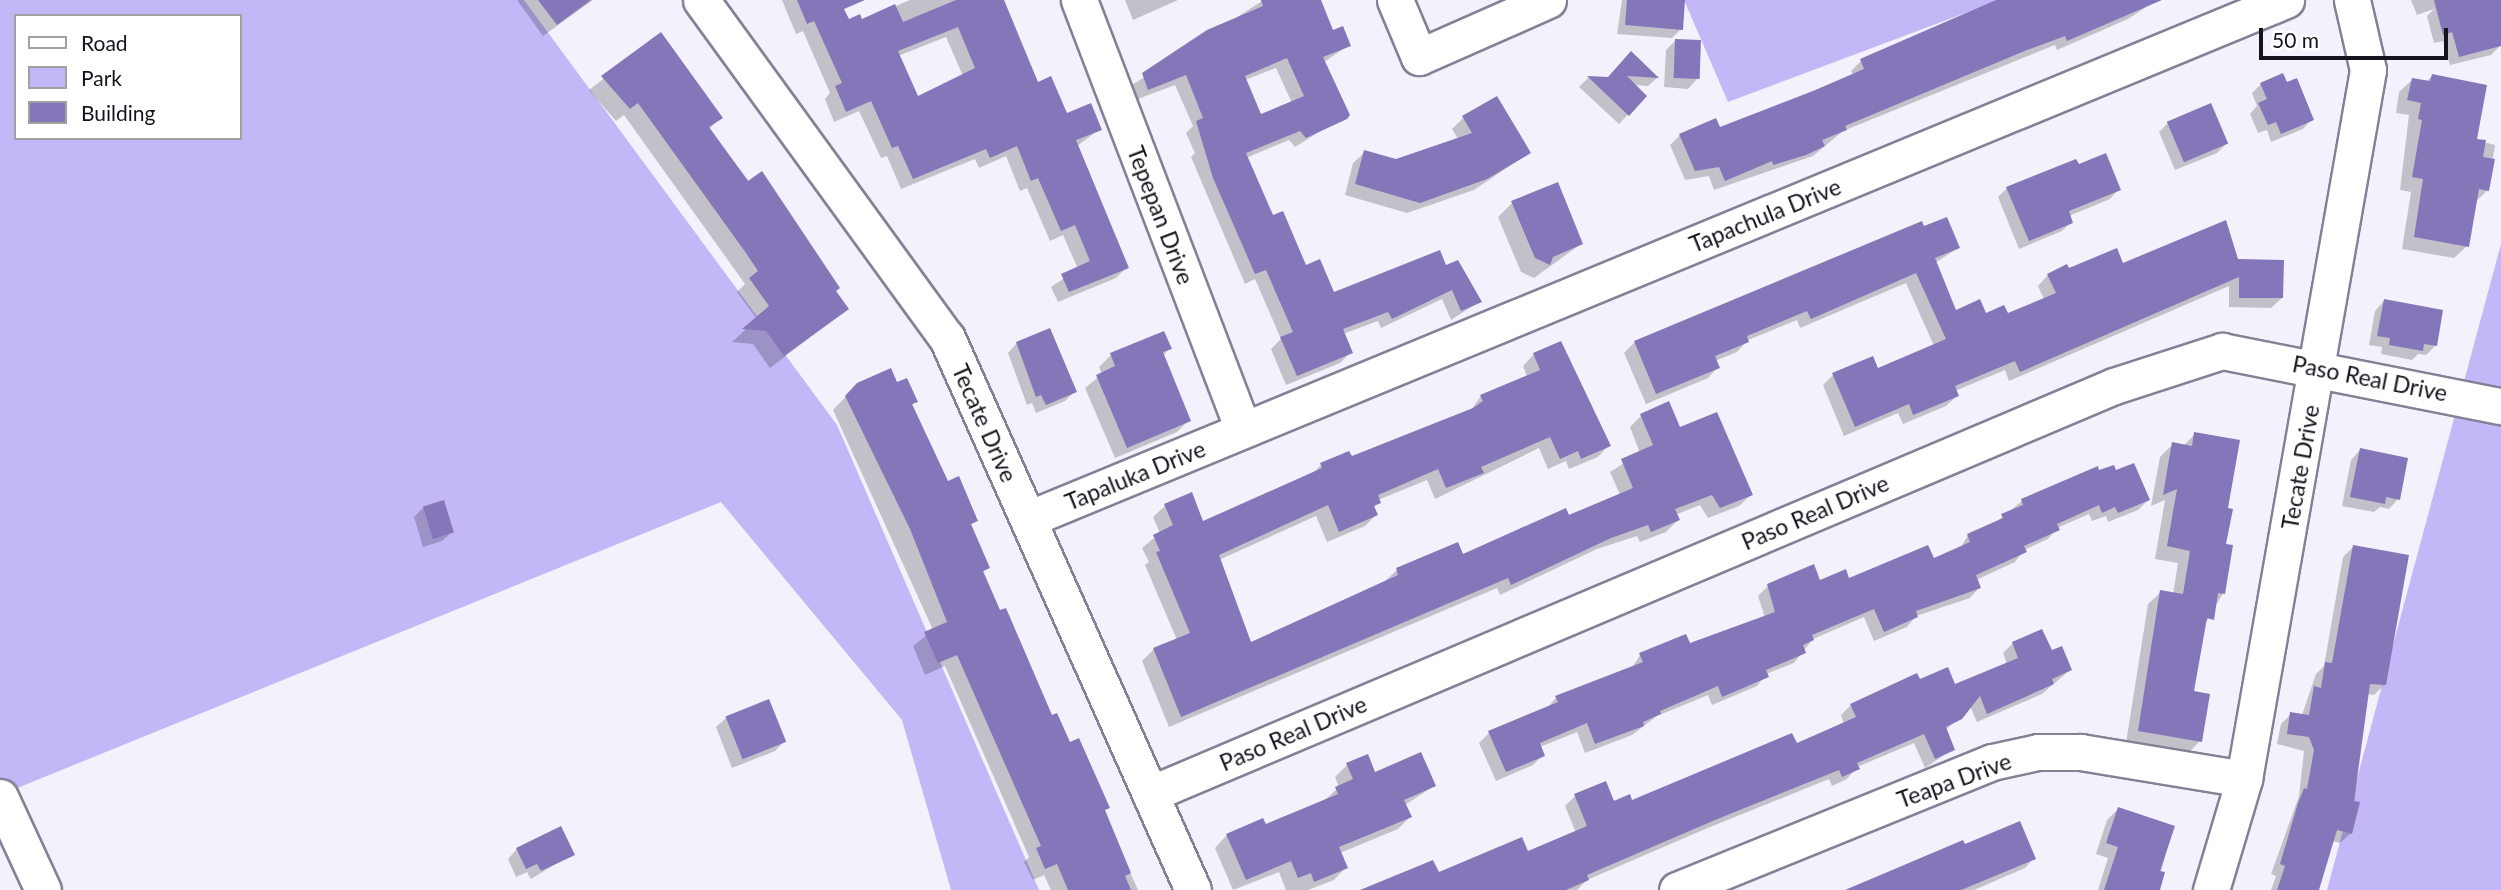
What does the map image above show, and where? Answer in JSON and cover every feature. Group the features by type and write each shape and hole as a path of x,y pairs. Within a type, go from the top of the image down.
{"street":[{"name":"Tecate Drive","path":"701,0 947,338 1193,890"},
{"name":"Tepepan Drive","path":"1079,0 1243,430"},
{"path":"1395,0 1419,57 1548,0"},
{"name":"Tapachula Drive","path":"1243,430 2286,0"},
{"name":"Tecate Drive","path":"2211,890 2244,779 2368,69 2352,0"},
{"name":"Paso Real Drive","path":"1150,794 2114,386 2222,351 2318,367 2501,406"},
{"name":"Tapaluka Drive","path":"1028,519 1243,430"},
{"name":"Teapa Drive","path":"1678,890 1992,762 2038,752 2081,752 2244,779"},
{"path":"0,797 43,890"}],"green space":[{"path":"0,0 524,0 837,425 1039,890 951,890 902,720 721,502 0,795"},
{"path":"1684,0 2000,0 1728,102"},
{"path":"2501,244 2501,890 2327,890"}],"building":[{"path":"538,0 591,0 557,25"},
{"path":"797,0 865,0 844,9 849,19 860,14 862,19 895,4 903,22 956,0 1004,0 1038,82 1051,76 1067,113 1091,103 1102,130 1076,140 1129,268 1069,292 1061,274 1090,261 1075,225 1061,231 1038,178 1031,181 1017,146 990,158 986,149 913,179 898,146 892,148 871,101 846,112 835,86 842,83 814,21 807,24","holes":["958,27 975,68 918,96 898,51"]},
{"path":"1261,0 1321,0 1333,30 1343,26 1351,46 1323,57 1350,115 1347,119 1306,138 1300,131 1246,153 1273,215 1283,211 1306,265 1320,259 1334,292 1440,250 1446,265 1458,260 1482,302 1461,311 1452,290 1392,319 1388,312 1343,329 1353,353 1297,376 1280,337 1293,332 1266,270 1255,274 1213,178 1196,121 1203,118 1186,75 1148,90 1142,73 1207,30 1263,6","holes":["1287,58 1304,96 1261,114 1245,76"]},
{"path":"1627,0 1685,0 1683,30 1625,25"},
{"path":"1996,0 2162,0 2067,41 2065,36 2027,50 1845,126 1847,130 1822,140 1825,146 1806,155 1773,165 1772,161 1725,181 1719,167 1695,171 1679,134 1716,118 1720,127 1813,91 1864,69 1860,59"},
{"path":"2434,0 2501,0 2501,46 2459,57 2452,32 2443,35"},
{"path":"661,32 723,118 709,127 748,181 762,171 840,288 836,291 849,309 784,356 766,331 742,329 769,306 749,278 758,271 638,103 630,109 601,76"},
{"path":"1675,39 1701,40 1700,79 1674,78"},
{"path":"1631,51 1659,78 1627,76 1647,96 1629,116 1587,76 1608,77"},
{"path":"2283,73 2287,82 2297,78 2314,120 2281,134 2276,122 2268,125 2258,103 2267,99 2260,83"},
{"path":"2432,74 2487,85 2477,139 2486,140 2483,157 2495,159 2489,191 2479,189 2469,247 2414,237 2423,179 2412,177 2422,120 2418,119 2421,103 2407,100 2412,78 2430,81"},
{"path":"1497,96 1531,153 1487,179 1420,203 1355,184 1364,150 1396,159 1472,133 1462,116"},
{"path":"2211,103 2228,144 2184,162 2167,122"},
{"path":"2106,153 2121,190 2069,211 2073,223 2029,241 2006,187 2076,159 2079,164"},
{"path":"1558,182 1583,244 1553,257 1550,265 1535,258 1511,201"},
{"path":"1947,217 1960,248 1935,258 1956,310 1980,299 1986,313 2004,305 2008,313 2056,293 2047,274 2067,264 2069,268 2117,248 2123,263 2226,220 2238,259 2284,260 2283,298 2239,298 2239,277 2020,372 2015,361 1955,386 1959,396 1913,415 1909,404 1855,427 1832,373 1873,356 1878,368 1946,339 1916,273 1811,319 1807,311 1747,336 1749,342 1715,356 1720,368 1656,394 1634,341 1922,221 1924,226"},
{"path":"2384,299 2443,310 2437,346 2424,344 2423,351 2389,345 2390,338 2377,336"},
{"path":"1050,328 1077,392 1046,405 1041,395 1036,397 1016,342"},
{"path":"1164,331 1172,349 1163,352 1191,421 1127,448 1096,375 1115,366 1110,353"},
{"path":"1561,341 1611,446 1581,459 1578,451 1560,459 1550,437 1481,467 1484,473 1446,488 1438,469 1378,495 1381,503 1374,506 1378,515 1339,532 1328,505 1219,555 1251,642 1398,575 1396,568 1458,542 1463,554 1566,508 1569,515 1633,488 1621,459 1653,445 1640,414 1669,401 1680,427 1717,412 1753,495 1720,508 1712,495 1675,509 1680,520 1651,532 1648,525 1611,538 1511,585 1508,578 1181,717 1153,648 1190,633 1156,552 1160,551 1153,535 1173,525 1164,504 1192,492 1203,521 1322,468 1320,463 1349,451 1352,456 1473,408 1483,401 1480,395 1540,370 1533,353"},
{"path":"891,368 897,382 907,378 918,402 912,404 948,481 959,476 978,521 971,524 990,568 983,571 1000,610 1006,608 1052,715 1057,713 1070,742 1079,738 1110,808 1105,810 1131,873 1125,876 1131,890 1068,890 1057,864 1045,869 1036,848 1041,846 957,655 938,663 924,632 947,622 910,529 845,396 857,383"},
{"path":"2194,432 2240,440 2228,508 2233,509 2226,544 2233,545 2225,594 2218,593 2214,620 2207,618 2194,691 2210,694 2202,742 2138,731 2160,590 2183,594 2190,551 2167,546 2177,489 2163,495 2172,442 2192,446"},
{"path":"2360,448 2408,458 2400,500 2386,497 2385,504 2350,497"},
{"path":"2134,463 2150,500 2118,513 2115,507 2102,513 2099,505 2057,524 2060,530 2024,546 2027,552 1976,575 1981,588 1916,611 1918,617 1884,632 1874,609 1812,635 1814,640 1803,645 1806,653 1766,670 1769,677 1722,697 1718,686 1660,711 1661,714 1643,722 1644,726 1595,744 1587,723 1540,743 1545,756 1506,772 1488,731 1558,702 1555,696 1643,662 1639,653 1686,634 1690,643 1775,612 1767,584 1814,564 1820,580 1846,569 1849,578 1928,545 1934,558 1970,542 1967,534 2003,518 2001,514 2023,505 2021,499 2098,466 2099,470 2114,465 2116,470"},
{"path":"444,500 454,533 433,539 423,506"},
{"path":"2353,545 2409,555 2386,685 2370,684 2354,801 2360,802 2352,834 2337,830 2319,890 2277,890 2285,866 2280,864 2298,803 2304,788 2307,789 2314,750 2309,737 2287,734 2290,712 2309,715 2314,686 2321,688 2325,662 2332,663"},
{"path":"2042,629 2052,650 2062,646 2072,670 2052,679 2054,684 1987,714 1980,696 1962,719 1946,727 1955,750 1935,759 1924,734 1857,763 1860,769 1842,777 1839,770 1715,820 1587,875 1589,880 1566,890 1360,890 1433,860 1439,872 1522,837 1528,851 1587,826 1574,794 1606,781 1614,801 1630,794 1632,800 1792,733 1797,743 1856,717 1850,704 1917,673 1920,679 1948,667 1955,684 2018,658 2012,642"},
{"path":"769,699 786,742 743,759 725,717"},
{"path":"1421,752 1436,786 1404,800 1412,817 1339,847 1348,868 1314,882 1311,873 1298,878 1291,861 1246,880 1226,834 1263,818 1266,824 1338,794 1335,787 1353,779 1346,763 1368,754 1375,772"},
{"path":"2118,807 2175,826 2160,871 2165,872 2160,890 2104,890 2118,847 2106,843"},
{"path":"2020,821 2036,859 1961,890 1845,890 1963,840 1965,844"},
{"path":"561,826 575,855 541,871 537,864 526,869 516,848"}]}
